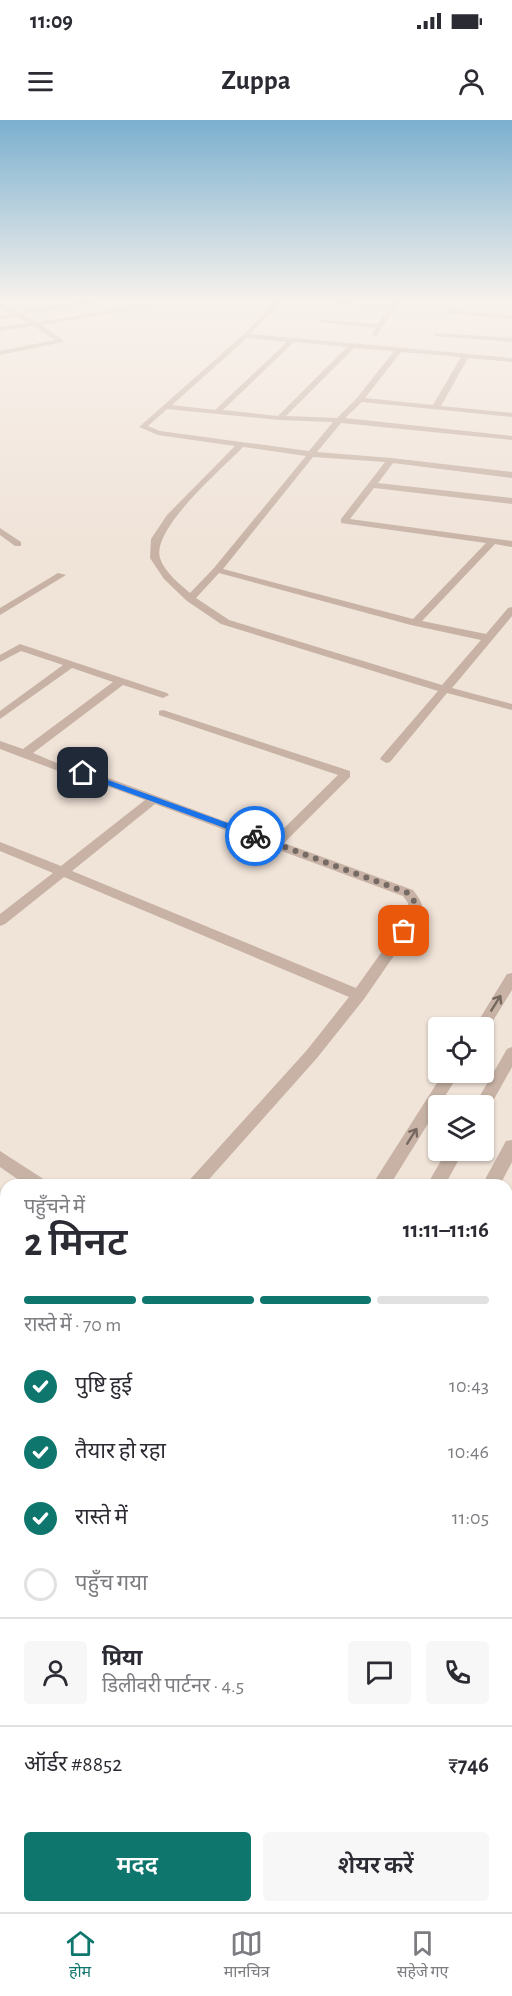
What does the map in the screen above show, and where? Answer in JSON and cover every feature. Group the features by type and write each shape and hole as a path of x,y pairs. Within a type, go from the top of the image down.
{"street":[{"path":"192,383 143,427 158,433 310,454 391,460 512,475"},
{"path":"217,412 248,383"},
{"path":"280,418 315,383"},
{"path":"190,599 217,570 310,454 374,383"},
{"path":"436,407 450,383"},
{"path":"360,400 512,415"},
{"path":"165,407 280,418 339,420 512,438"},
{"path":"241,445 170,517 156,539 155,558 166,577 190,599 225,622 443,689 512,707"},
{"path":"391,460 344,521 512,543"},
{"path":"372,485 512,501"},
{"path":"0,531 18,544"},
{"path":"415,623 493,541"},
{"path":"217,570 415,623 488,638"},
{"path":"0,612 61,575"},
{"path":"386,759 512,610"},
{"path":"0,659 20,646 163,695"},
{"path":"0,716 71,664"},
{"path":"24,754 121,681"},
{"path":"163,713 346,774 275,844"},
{"path":"0,745 65,770"},
{"path":"83,773 408,893 415,900 415,915 359,995 312,1054 199,1179"},
{"path":"0,921 154,799"},
{"path":"0,846 359,995"},
{"path":"488,1017 512,978"},
{"path":"488,1095 512,1053"},
{"path":"385,1179 445,1083"},
{"path":"494,1179 512,1146"},
{"path":"0,1158 30,1179"},
{"path":"439,1179 450,1161"}],"way so far":[{"path":"255,836 408,893 415,900 417,907 415,915 404,931"}],"route":[{"path":"83,773 255,836"}]}
